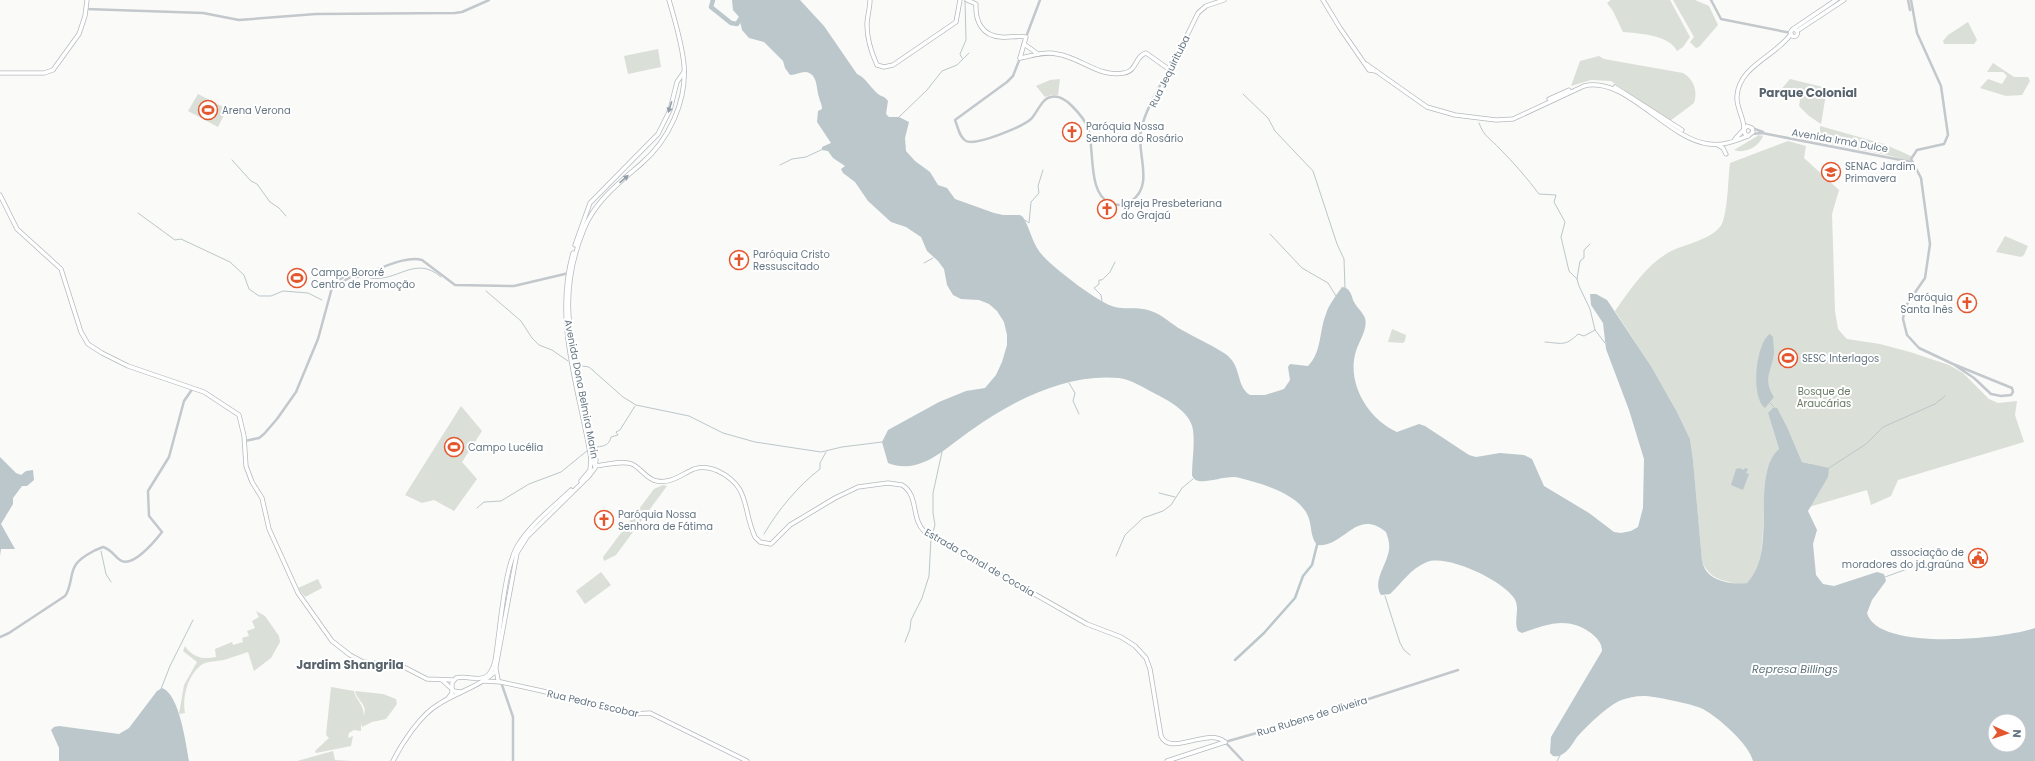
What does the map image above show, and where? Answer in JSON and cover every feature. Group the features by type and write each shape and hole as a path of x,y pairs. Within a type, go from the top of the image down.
{"main road":[{"path":"0,73 38,74 51,72 76,40 83,24 87,0"},
{"name":"Avenida Dona Belmira Marin","path":"496,669 514,560 517,553 527,537 589,476 596,464 570,337 567,314 570,274 583,230 596,207 606,195 650,154 661,142 671,126 684,83 684,71 683,55 670,0"},
{"path":"870,0 867,30 874,58 880,67 893,65 956,22 960,0"},
{"path":"967,0 976,4 978,22 984,31 1002,38 1017,36 1026,37 1020,58 1038,54 1057,54 1099,71 1123,74 1132,70 1144,54 1148,54 1170,70"},
{"name":"Rua Jequirituba","path":"1170,70 1198,13 1206,6 1224,0"},
{"path":"1323,0 1369,70 1379,72"},
{"path":"1750,135 1745,134 1742,117 1738,108 1737,96 1739,85 1743,77 1788,39 1793,32 1836,0"},
{"path":"1793,32 1844,0"},
{"path":"1024,44 1038,54"},
{"path":"1366,64 1421,104 1455,114 1508,121 1584,86 1596,84 1607,86 1695,140 1717,145 1723,148 1726,154"},
{"name":"Avenida Dona Belmira Marin","path":"489,675 495,661 509,569 514,552 534,526 586,475 591,467 591,459 570,356 565,302 582,221 590,203 652,142 666,120 679,79 684,71"},
{"path":"679,79 684,83"},
{"path":"1545,103 1557,95 1587,83 1599,82 1620,89 1699,140 1718,143 1728,142 1736,138 1747,126 1751,127"},
{"path":"1717,145 1750,135 1753,131 1742,117"},
{"path":"652,142 656,144 661,142"},
{"path":"648,145 652,148 650,154"},
{"path":"0,195 17,229 61,269 81,332 88,344 128,366 210,394 239,415 245,441 246,466 252,482 262,498 267,523 301,598 332,641 350,655 363,662 402,666 422,677 441,680 454,680 458,677 480,679 489,675"},
{"path":"591,459 596,464"},
{"name":"Estrada Canal de Cocaia","path":"596,464 630,464 657,482 672,480 699,468 711,469 728,476 737,484 744,496 755,537 758,541 766,544 771,544 790,525 858,486 888,483 900,484 908,489 912,496 921,527 926,533 1087,624 1114,634 1135,646 1143,655 1150,669 1161,736 1166,742 1182,744 1211,737 1219,738 1225,742"},
{"path":"393,761 405,741 428,713 448,699 481,682 496,669 499,681"},
{"name":"Rua Pedro Escobar","path":"489,675 499,681"},
{"path":"470,679 472,683 471,687"},
{"path":"441,680 454,691 461,692"},
{"path":"448,699 452,694 454,680"},
{"name":"Rua Pedro Escobar","path":"481,682 499,681 633,714 650,713 747,761"},
{"name":"Rua Rubens de Oliveira","path":"1167,761 1225,742"}],"street":[{"path":"86,9 203,13 239,20 316,14 455,13 462,12 489,0"},
{"path":"1026,37 1040,0"},
{"path":"1711,0 1721,20 1793,32"},
{"path":"1909,0 1917,33 1941,86 1948,135 1944,144 1917,150 1913,155 1911,162 1920,178 1930,244 1925,278 1905,307 1905,328 1910,340 1919,348 1953,364 2012,388 2011,395 2001,396 1991,394 1968,374 1953,364"},
{"name":"Rua Jequirituba","path":"1020,58 1013,76 1007,82 955,120 959,132 965,140 969,142 980,142 1028,121 1047,98 1058,97 1072,106 1087,127 1096,188 1104,199 1112,204 1126,203 1139,194 1144,182 1140,150 1141,130 1159,86 1170,70"},
{"name":"Avenida Irmã Dulce","path":"1751,127 1759,129 1765,134"},
{"name":"Avenida Irmã Dulce","path":"1750,135 1759,133 1765,134 1881,155 1911,162"},
{"path":"332,288 354,275 358,277 360,274 404,260 420,259 455,285 514,286 570,274"},
{"path":"245,441 262,436 277,419 296,392 318,338 332,288 336,281 354,270 376,270"},
{"path":"354,270 354,275"},
{"path":"1968,374 1968,370 1970,370"},
{"path":"0,637 65,596 68,591 74,566 86,556 102,547 110,551 120,561 130,562 141,555 162,532 149,516 148,491 168,457 184,401 193,387"},
{"name":"Rua Rubens de Oliveira","path":"1225,742 1312,717 1458,670"},
{"path":"499,681 513,717 513,761"},
{"path":"1225,742 1243,761"}],"green space":[{"path":"1611,0 1670,0 1690,37 1683,47 1677,51 1668,41 1661,38 1645,34 1623,32 1613,11 1607,3"},
{"path":"1673,0 1695,0 1709,6 1718,25 1699,47 1696,48 1690,42 1694,37"},
{"path":"1968,22 1977,40 1974,44 1944,44 1943,41 1948,35"},
{"path":"658,49 661,67 628,74 624,56"},
{"path":"1599,56 1604,59 1683,73 1690,79 1694,86 1696,95 1694,103 1670,121 1611,81 1591,80 1571,86 1580,61"},
{"path":"1993,63 2014,77 2028,77 2030,81 2022,95 2006,96 1980,88 1988,79 2002,84 2007,76 2003,72 1987,72"},
{"path":"1060,79 1058,95 1045,97 1036,86 1050,80"},
{"path":"1790,79 1827,88 1821,124 1809,116 1799,106 1800,100 1794,93 1779,92"},
{"name":"Arena Verona","path":"198,94 227,109 218,127 188,111"},
{"path":"1820,126 1884,144 1911,156 1910,161 1883,154 1820,142"},
{"path":"1759,135 1763,136 1761,140 1751,149 1742,151 1734,150"},
{"name":"SESC Interlagos","path":"1788,141 1806,146 1804,158 1839,190 1832,214 1835,311 1838,329 1847,339 1880,344 1949,365 1963,373 1989,399 1998,403 2017,401 2015,415 2024,442 1898,480 1891,496 1871,505 1867,490 1809,507 1817,494 1812,464 1802,462 1788,429 1768,413 1779,449 1767,471 1765,482 1762,548 1759,563 1754,575 1747,583 1738,584 1716,578 1709,573 1702,562 1690,439 1677,412 1651,366 1615,311 1638,280 1658,260 1673,250 1698,241 1714,233 1719,227 1723,221 1726,208 1730,163"},
{"path":"2005,236 2028,246 2024,255 2021,257 1996,252"},
{"path":"1392,329 1406,335 1403,343 1388,342"},
{"name":"Campo Lucélia","path":"461,406 482,431 462,462 477,479 454,511 434,500 422,503 405,495"},
{"path":"663,485 667,486 616,555 604,561 603,557 654,489"},
{"path":"601,572 611,585 585,604 576,591"},
{"path":"318,579 322,588 305,597 298,588"},
{"path":"256,611 265,616 279,636 280,642 271,658 254,671 248,652 220,661 203,664 192,676 186,688 184,701 185,713 179,714 184,685 197,662 183,651 185,646 191,653 198,657 216,657 215,649 232,642 233,645 243,642 242,638 249,636 247,631 255,628 252,621 259,617"},
{"path":"331,687 354,691 363,708 364,716 365,708 355,691 383,694 396,699 397,704 386,719 372,722 362,727 361,723 361,731 354,730 349,733 348,738 353,736 351,746 316,753 315,751 329,738 326,735"},
{"path":"333,751 335,760 351,761 297,761"}],"water":[{"name":"Represa Billings","path":"732,0 800,0 824,26 857,74 878,94 887,99 886,114 889,117 899,117 909,122 905,138 906,151 915,161 930,172 938,185 947,188 955,199 994,213 1003,215 1020,215 1023,217 1037,248 1067,277 1099,300 1119,308 1137,308 1155,313 1224,353 1234,363 1242,386 1250,395 1265,395 1284,389 1290,380 1288,367 1290,364 1308,366 1316,354 1329,307 1342,287 1347,289 1364,316 1366,322 1356,351 1354,375 1362,399 1377,418 1397,432 1419,424 1425,426 1469,455 1476,457 1500,453 1524,455 1532,459 1544,486 1589,513 1614,532 1621,533 1631,531 1638,527 1643,508 1644,459 1629,410 1606,349 1603,323 1591,305 1590,294 1596,294 1607,300 1651,366 1677,412 1690,439 1702,561 1708,573 1721,581 1742,584 1747,583 1756,569 1761,552 1763,534 1766,477 1770,461 1779,449 1768,413 1773,408 1777,408 1802,462 1829,468 1828,477 1808,511 1817,530 1813,544 1816,575 1823,584 1834,586 1877,572 1884,574 1886,581 1872,600 1867,613 1876,625 1893,633 1917,638 1944,639 1998,636 2035,628 2035,761 1753,761 1740,739 1703,709 1656,697 1643,696 1628,698 1613,704 1602,712 1577,737 1566,752 1559,756 1553,756 1550,753 1551,737 1602,651 1600,643 1591,633 1574,625 1557,623 1522,633 1518,631 1516,623 1516,602 1508,591 1474,570 1447,562 1427,562 1421,565 1411,572 1390,594 1381,595 1378,584 1388,556 1389,547 1386,532 1376,526 1366,524 1350,530 1335,541 1317,545 1312,535 1308,516 1303,508 1288,495 1258,483 1240,478 1234,477 1205,481 1195,479 1192,475 1194,441 1191,423 1176,406 1131,381 1119,378 1100,378 1061,384 1023,399 1006,408 989,418 934,457 912,466 900,466 888,463 882,442 888,430 939,402 966,391 985,388 996,375 1007,345 1007,335 1004,322 997,311 989,304 979,300 961,299 953,295 947,285 944,269 927,251 921,237 906,227 891,222 868,201 855,182 843,173 841,169 845,166 833,158 828,151 822,150 822,147 831,143 817,122 818,111 822,109 822,107 814,78 809,73 805,72 790,75 785,68 783,61 764,42 749,38 742,30 739,17 733,10"},
{"path":"1770,334 1773,337 1774,353 1768,380 1770,391 1774,397 1765,408 1760,402 1756,382 1758,358 1761,347 1765,339"},
{"path":"0,457 16,473 21,475 26,471 33,470 34,480 27,486 22,486 13,498 13,504 1,524 15,549 1,549 0,556"},
{"path":"1739,468 1744,470 1745,468 1748,469 1746,473 1749,474 1743,490 1731,485 1736,469"},
{"path":"162,688 168,692 173,699 177,709 184,732 189,761 59,761 59,748 51,730 54,727 59,726 119,734 129,728 157,691"}],"waterway":[{"path":"713,0 711,7 731,23 737,24 744,13"},
{"path":"962,58 960,54 966,40 965,0"},
{"path":"899,117 927,90 942,71 957,65 969,53"},
{"path":"1243,94 1268,118 1275,131 1313,171 1337,244 1344,259 1345,288"},
{"path":"1479,123 1485,135 1515,165 1539,194 1556,195 1554,202 1565,222 1561,237 1569,271 1577,279 1590,309 1595,330 1605,343"},
{"path":"780,165 792,159 806,157 823,149"},
{"path":"232,160 251,181 257,184 270,202 279,208 286,216"},
{"path":"1025,220 1029,223 1031,202 1039,193 1038,186 1043,170"},
{"path":"138,213 175,240 181,239 230,262 244,275 249,289 259,296 271,296 283,291 308,293 322,300"},
{"path":"1270,234 1302,268 1328,283 1336,296"},
{"path":"1577,279 1580,261 1584,258 1584,250 1590,244"},
{"path":"924,263 933,258"},
{"path":"1102,301 1101,295 1094,288 1099,284 1099,280 1102,280 1110,272 1115,262"},
{"path":"370,278 389,277 406,271 423,268 432,271 441,277"},
{"path":"486,291 521,321 532,338 539,345 552,350 568,361"},
{"path":"1545,342 1566,343 1578,334 1584,336 1595,330"},
{"path":"582,366 589,367 623,397 636,405 689,416 723,433 755,442 821,452 842,447 882,442"},
{"path":"1069,383 1075,393 1073,401 1079,414"},
{"path":"1829,468 1866,444 1883,427 1935,404 1945,396"},
{"path":"1770,403 1775,408"},
{"path":"597,447 606,445 611,437 618,435 616,432 620,430 635,406"},
{"path":"477,508 484,502 501,501 529,484 561,472 588,450"},
{"path":"764,534 789,499 820,469 820,463 826,452"},
{"path":"932,535 935,525 933,513 933,493 942,452"},
{"path":"1116,556 1125,535 1143,518 1163,511 1171,505 1182,488 1193,479"},
{"path":"1159,493 1175,497"},
{"path":"905,642 910,629 911,620 922,598 929,576 931,538"},
{"path":"1235,660 1264,633 1295,598 1303,576 1312,565 1317,545"},
{"path":"101,551 106,574 111,582"},
{"path":"1921,564 1925,556"},
{"path":"1885,577 1910,568 1927,565"},
{"path":"1385,596 1400,643 1404,650 1410,655"},
{"path":"161,689 170,666 193,620"},
{"path":"1557,761 1560,756"}],"place":[{"name":"Arena Verona","path":"208,110"},
{"name":"Paróquia Nossa Senhora do Rosário","path":"1072,132"},
{"name":"SENAC Jardim Primavera","path":"1831,172"},
{"name":"Igreja Presbeteriana do Grajaú","path":"1107,209"},
{"name":"Paróquia Cristo Ressuscitado","path":"739,260"},
{"name":"Campo Bororé Centro de Promoção","path":"297,278"},
{"name":"Paróquia Santa Inês","path":"1967,303"},
{"name":"SESC Interlagos","path":"1788,358"},
{"name":"Campo Lucélia","path":"454,447"},
{"name":"Paróquia Nossa Senhora de Fátima","path":"604,520"},
{"name":"associação de moradores do jd.graúna","path":"1978,558"}],"district":[{"name":"Parque Colonial","path":"1808,93"},
{"name":"Jardim Shangrila","path":"350,665"}],"park label":[{"name":"Bosque de Araucárias","path":"1824,396"}]}
